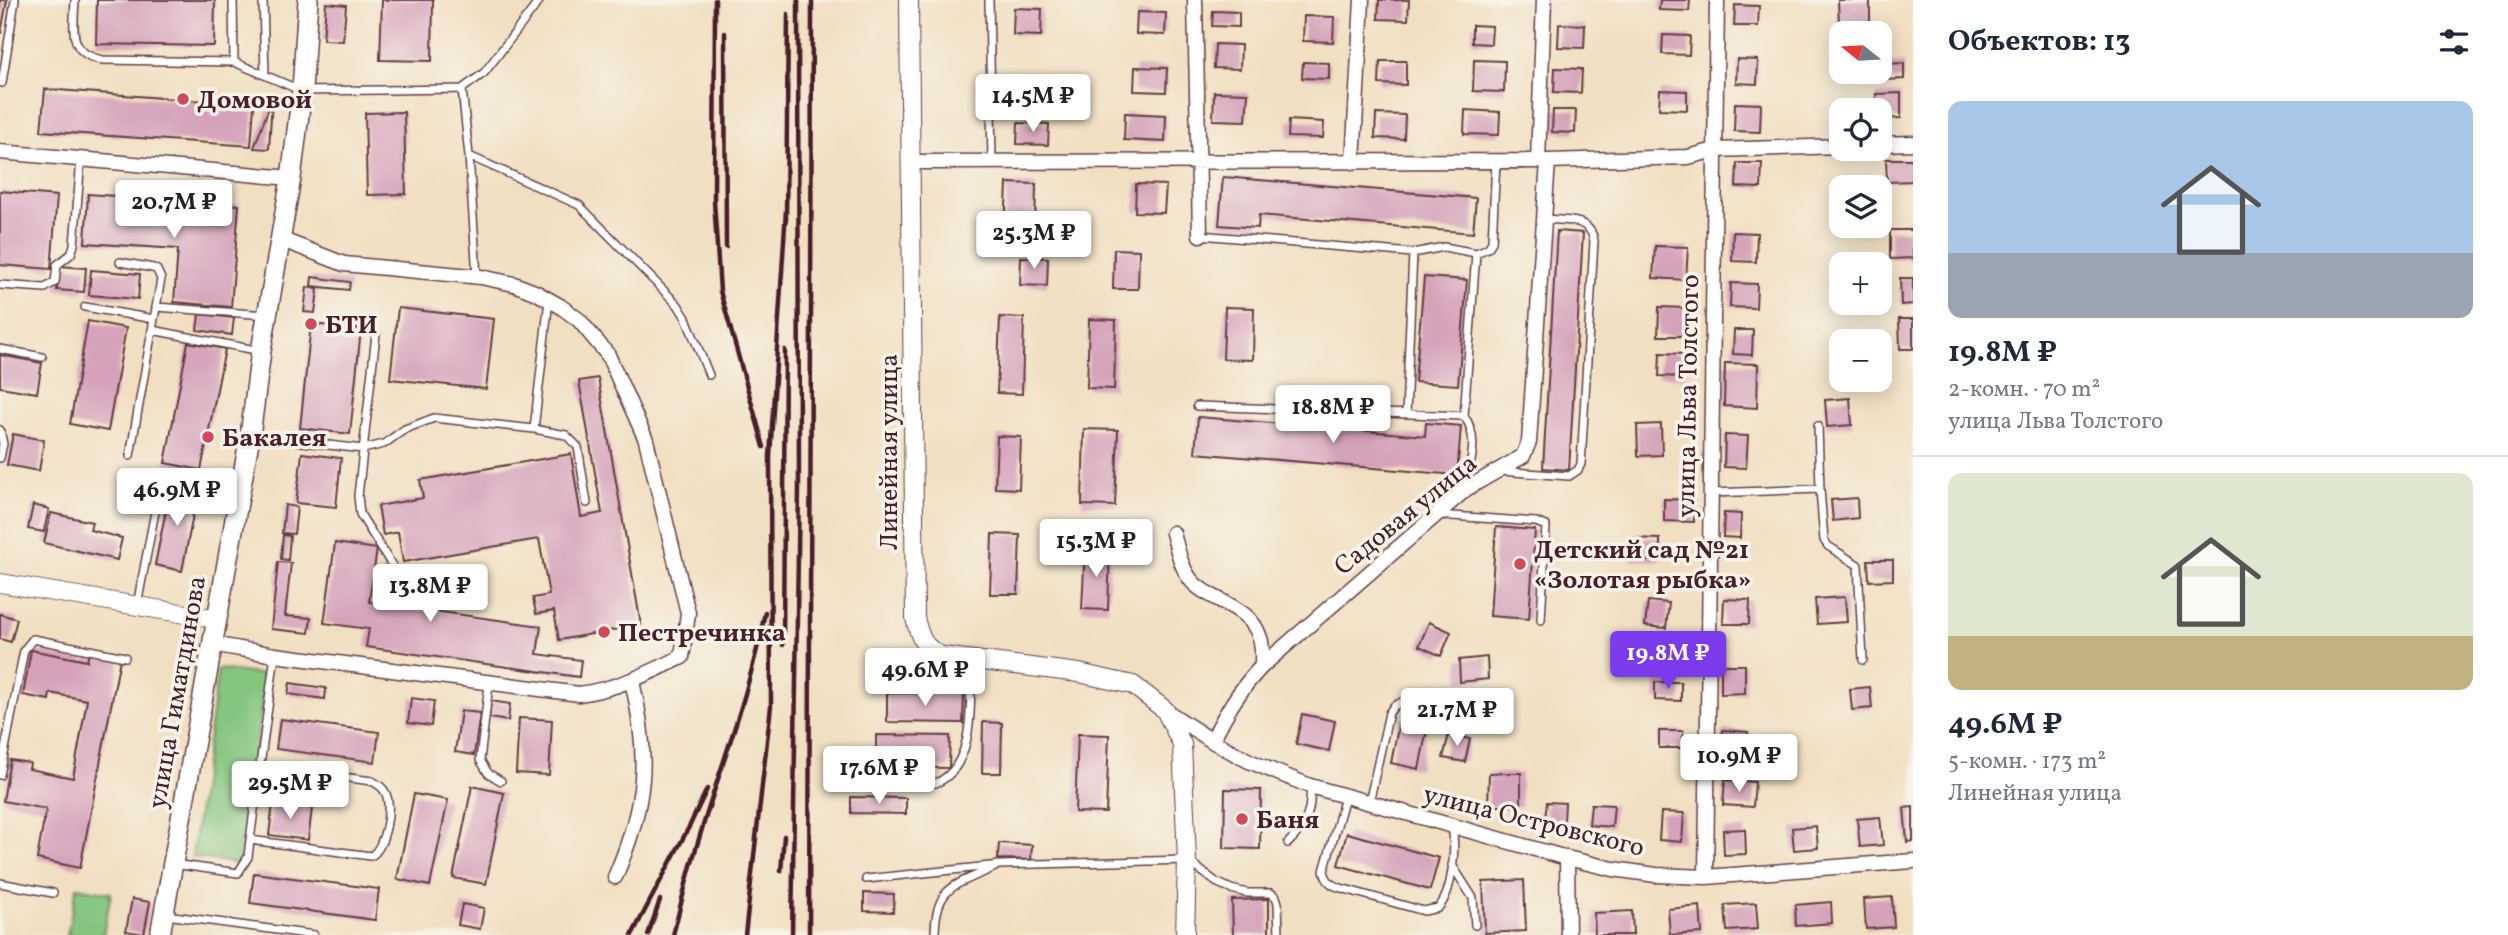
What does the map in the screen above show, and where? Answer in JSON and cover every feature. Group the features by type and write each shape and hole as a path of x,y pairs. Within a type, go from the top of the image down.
{"main road":[{"name":"улица Гиматдинова","path":"160,935 250,436 302,91 308,0"}],"street":[{"name":"Линейная улица","path":"909,0 915,618 921,641 929,651 942,656 1079,673 1133,685 1165,710"},
{"path":"1195,0 1200,235"},
{"path":"1353,162 1362,0"},
{"name":"Садовая улица","path":"1212,741 1228,707 1241,688 1262,666 1466,489 1523,456 1529,442 1544,219 1544,0"},
{"name":"улица Льва Толстого","path":"1706,877 1717,0"},
{"path":"1892,145 1913,144"},
{"path":"912,162 1543,161 1688,157 1715,150 1829,146"},
{"path":"0,152 290,178"},
{"path":"212,644 275,656 579,694 604,691 632,681 682,657 688,613 646,440 608,355 579,320 549,299 514,284 477,277 344,264 280,239"},
{"path":"1173,533 1183,567 1196,586 1241,610 1251,620 1260,638 1262,666"},
{"path":"0,583 216,619"},
{"path":"615,877 631,840 641,801 644,761 642,720 632,681"},
{"path":"1165,710 1182,744 1186,860 1185,935"},
{"name":"улица Островского","path":"1165,710 1212,741 1249,761 1310,786 1567,858 1634,872 1706,877 1913,861"},
{"path":"1567,858 1569,935"}],"lane":[{"path":"2,83 15,0"},
{"path":"75,0 74,37 78,48 89,57 103,60 234,62 302,91 462,89 484,72 540,0"},
{"path":"233,0 234,62"},
{"path":"263,0 265,75"},
{"path":"989,0 992,163"},
{"path":"462,89 477,277"},
{"path":"469,156 579,205 678,305 709,375"},
{"path":"0,285 45,289 55,282 57,265 71,254 74,245 81,159"},
{"path":"1200,235 1413,253 1444,247 1476,253 1488,248 1492,242 1496,161"},
{"path":"1496,471 1569,476 1578,470 1581,464 1593,233 1587,225 1579,222 1544,219"},
{"path":"1406,414 1413,253"},
{"path":"1466,489 1473,436 1472,427 1464,416 1476,253"},
{"path":"120,262 158,270 161,279 130,456"},
{"path":"534,429 549,299"},
{"path":"85,307 154,318"},
{"path":"156,307 268,315"},
{"path":"152,330 261,351"},
{"path":"376,334 363,449 358,506 360,514 398,575 409,582 457,589"},
{"path":"0,349 42,357"},
{"path":"1197,406 1464,416"},
{"path":"250,436 363,449 384,444 405,429 434,418 566,435 578,447 587,503"},
{"path":"1818,426 1824,540 1828,546 1858,565 1863,660"},
{"path":"0,430 3,444 0,458"},
{"path":"1710,494 1820,489"},
{"path":"137,606 159,491"},
{"path":"1437,514 1536,522 1546,526 1541,620"},
{"path":"0,775 27,644 33,639 125,657"},
{"path":"172,864 238,873 248,858 275,656"},
{"path":"856,782 936,783 954,773 970,734 971,660"},
{"path":"489,684 480,760 488,773 501,781"},
{"path":"1369,804 1389,713 1394,706 1402,702"},
{"path":"250,841 371,856 383,842 388,803 381,786 372,781 260,766"},
{"path":"1288,842 1300,832 1308,818 1310,786"},
{"path":"1345,797 1324,871 1326,880 1331,885 1424,911 1432,910 1443,904 1452,865 1452,827"},
{"path":"866,879 1000,865 1186,860 1216,882 1231,889 1247,893 1271,893 1276,897 1279,903 1279,935"},
{"path":"935,935 938,904 943,896 951,888 1000,865"},
{"path":"1452,865 1473,898 1475,925"},
{"path":"0,883 53,893"},
{"path":"164,915 314,935"}],"green space":[{"path":"218,669 266,675 240,864 192,857"},
{"path":"77,887 111,893 103,935 67,935"}],"building":[{"path":"0,0 7,0 1,33 0,33"},
{"path":"97,0 215,0 214,46 96,44"},
{"path":"382,0 433,0 432,61 380,60"},
{"path":"1379,0 1409,0 1408,20 1378,19"},
{"path":"1660,0 1690,0 1689,11 1659,10"},
{"path":"1838,0 1870,0 1870,21 1839,21"},
{"path":"326,3 346,5 343,41 323,40"},
{"path":"1735,5 1759,6 1758,26 1734,26"},
{"path":"1014,8 1042,9 1041,36 1013,35"},
{"path":"1213,11 1239,12 1239,27 1212,26"},
{"path":"1137,12 1166,13 1165,35 1136,34"},
{"path":"1304,16 1334,17 1333,42 1303,41"},
{"path":"1559,24 1585,25 1584,48 1558,47"},
{"path":"1472,25 1492,26 1491,44 1472,43"},
{"path":"1663,35 1690,36 1689,55 1662,54"},
{"path":"1215,44 1241,45 1240,69 1214,68"},
{"path":"1737,59 1758,60 1757,84 1736,83"},
{"path":"1474,60 1505,61 1504,92 1473,91"},
{"path":"1380,61 1406,61 1406,85 1379,84"},
{"path":"1303,62 1329,63 1329,79 1302,78"},
{"path":"1904,63 1904,79 1892,80 1892,64"},
{"path":"1135,67 1167,68 1166,92 1134,91"},
{"path":"1555,68 1582,69 1581,93 1554,92"},
{"path":"45,89 254,105 251,146 41,131"},
{"path":"1660,90 1687,91 1687,110 1659,109"},
{"path":"1214,92 1248,93 1246,121 1213,120"},
{"path":"1901,93 1901,118 1892,118 1892,98 1876,98 1876,94"},
{"path":"272,99 269,149 254,148"},
{"path":"1735,103 1761,104 1760,132 1734,131"},
{"path":"1465,110 1500,112 1499,135 1464,134"},
{"path":"1553,110 1576,110 1575,133 1552,132"},
{"path":"404,112 406,194 367,195 365,113"},
{"path":"1125,113 1166,115 1165,142 1124,140"},
{"path":"1376,114 1405,115 1404,139 1375,138"},
{"path":"1289,120 1324,122 1323,138 1288,137"},
{"path":"1018,123 1049,124 1048,145 1017,144"},
{"path":"1913,159 1913,181 1892,182 1892,175 1887,175 1886,161"},
{"path":"1737,163 1762,163 1761,188 1736,187"},
{"path":"1223,177 1476,198 1473,233 1259,215 1258,228 1219,225"},
{"path":"1007,183 1036,184 1035,232 1005,231"},
{"path":"1136,184 1166,185 1164,213 1135,212"},
{"path":"0,191 57,196 51,269 0,265"},
{"path":"88,194 239,205 231,307 174,302 178,249 85,243"},
{"path":"1892,230 1913,230 1913,258 1892,259"},
{"path":"1557,231 1583,233 1569,470 1543,468"},
{"path":"1733,232 1757,233 1756,262 1732,261"},
{"path":"1655,246 1688,247 1686,280 1653,278"},
{"path":"1114,249 1139,250 1138,289 1113,289"},
{"path":"1021,257 1048,258 1047,286 1020,285"},
{"path":"59,266 86,268 84,292 57,290"},
{"path":"91,270 140,274 138,299 89,295"},
{"path":"312,277 350,282 349,290 311,286"},
{"path":"1424,277 1467,280 1458,385 1415,382"},
{"path":"1900,278 1913,278 1913,304 1901,305"},
{"path":"1731,283 1757,284 1756,308 1730,307"},
{"path":"307,287 318,289 315,313 304,312"},
{"path":"1225,307 1254,308 1253,360 1223,359"},
{"path":"1659,307 1685,308 1684,336 1658,336"},
{"path":"398,308 494,319 486,389 390,379"},
{"path":"199,314 234,318 232,335 197,330"},
{"path":"1000,317 1024,318 1022,394 997,393"},
{"path":"1089,319 1116,320 1114,389 1087,388"},
{"path":"1899,319 1913,319 1913,349 1900,349"},
{"path":"88,321 126,328 108,431 70,424"},
{"path":"311,324 361,329 350,434 300,428"},
{"path":"1734,330 1753,330 1752,355 1733,354"},
{"path":"188,342 225,349 201,470 165,463"},
{"path":"1660,353 1686,354 1685,377 1659,376"},
{"path":"0,355 42,363 37,393 0,387"},
{"path":"1725,363 1758,364 1757,408 1724,406"},
{"path":"598,378 641,625 559,640 554,611 536,614 533,598 549,595 539,539 403,562 398,532 383,535 378,506 423,498 420,480 571,454 581,517 602,513 579,381"},
{"path":"1850,398 1852,425 1827,427 1825,400"},
{"path":"1198,417 1425,436 1426,423 1461,426 1457,475 1195,453"},
{"path":"1661,424 1662,455 1638,456 1637,425"},
{"path":"1084,429 1118,430 1115,506 1082,505"},
{"path":"13,434 44,440 39,471 7,465"},
{"path":"1725,435 1748,436 1746,468 1724,467"},
{"path":"997,436 1021,437 1019,489 995,488"},
{"path":"302,453 341,458 336,507 296,503"},
{"path":"171,485 198,490 182,571 155,565"},
{"path":"1857,498 1858,518 1833,521 1831,500"},
{"path":"1664,499 1694,500 1694,522 1664,521"},
{"path":"33,505 49,509 44,532 28,529"},
{"path":"285,505 297,507 294,534 282,533"},
{"path":"51,513 92,522 90,530 122,538 117,560 44,543"},
{"path":"1724,513 1741,514 1740,538 1723,537"},
{"path":"1496,527 1535,530 1529,619 1490,616"},
{"path":"992,534 1020,535 1018,594 990,594"},
{"path":"283,535 290,536 288,560 281,559"},
{"path":"1630,538 1660,539 1660,561 1630,560"},
{"path":"335,543 377,549 369,602 541,626 537,654 581,660 579,677 366,647 369,629 324,623"},
{"path":"1085,547 1110,548 1108,610 1082,609"},
{"path":"1868,560 1893,560 1893,580 1869,581"},
{"path":"278,562 291,563 285,616 311,618 309,633 271,629"},
{"path":"1845,597 1847,622 1817,624 1815,599"},
{"path":"1724,599 1750,600 1749,624 1723,624"},
{"path":"1648,601 1669,603 1666,628 1645,626"},
{"path":"0,614 17,619 11,642 0,639"},
{"path":"1429,622 1451,632 1441,656 1419,646"},
{"path":"31,650 87,661 89,653 120,659 80,868 37,859 46,809 3,801 10,760 30,763 29,769 73,778 87,700 50,693 49,700 23,695"},
{"path":"1487,657 1488,679 1460,682 1459,660"},
{"path":"1721,665 1745,665 1745,693 1721,694"},
{"path":"1655,682 1681,682 1681,701 1655,700"},
{"path":"290,683 326,688 325,699 288,694"},
{"path":"1870,687 1872,708 1852,710 1850,689"},
{"path":"887,693 964,694 963,723 887,722"},
{"path":"411,698 434,701 431,726 408,723"},
{"path":"491,701 510,704 508,721 489,718"},
{"path":"461,711 480,713 474,755 455,752"},
{"path":"1302,714 1335,721 1329,751 1296,744"},
{"path":"519,718 552,720 549,775 516,773"},
{"path":"1400,718 1428,724 1419,769 1391,763"},
{"path":"280,719 379,732 375,762 276,749"},
{"path":"983,722 1002,723 1001,773 982,773"},
{"path":"1723,730 1748,732 1747,749 1721,746"},
{"path":"1659,731 1683,731 1683,748 1659,748"},
{"path":"1078,734 1109,735 1106,813 1075,812"},
{"path":"1449,734 1470,739 1465,762 1443,758"},
{"path":"876,735 950,736 949,768 876,767"},
{"path":"1716,758 1733,759 1732,777 1714,776"},
{"path":"1489,773 1521,773 1521,806 1488,806"},
{"path":"1725,780 1755,782 1753,807 1723,805"},
{"path":"472,786 504,793 486,884 453,878"},
{"name":"Баня","path":"1225,789 1261,790 1260,849 1224,848"},
{"path":"414,794 448,800 430,886 397,879"},
{"path":"851,797 906,798 906,814 851,813"},
{"path":"1547,802 1565,803 1564,821 1545,819"},
{"path":"273,803 312,808 308,840 269,835"},
{"path":"1591,804 1614,805 1612,827 1589,825"},
{"path":"1913,807 1913,841 1907,842 1904,808"},
{"path":"1661,812 1684,813 1682,842 1659,840"},
{"path":"1880,817 1883,845 1860,847 1857,819"},
{"path":"1816,826 1818,848 1794,850 1792,828"},
{"path":"1745,829 1746,854 1724,855 1723,830"},
{"path":"1347,833 1439,858 1430,890 1338,865"},
{"path":"999,843 1032,845 1031,860 998,859"},
{"path":"254,873 379,889 375,920 250,903"},
{"path":"1524,880 1526,931 1485,933 1483,882"},
{"path":"864,893 894,894 893,912 864,911"},
{"path":"1892,897 1894,927 1866,929 1864,899"},
{"path":"132,899 150,902 144,934 126,931"},
{"path":"1269,899 1269,935 1233,935 1232,900"},
{"path":"1831,902 1832,923 1796,926 1795,905"},
{"path":"1756,903 1758,929 1727,931 1725,905"},
{"path":"462,904 484,908 480,929 458,925"},
{"path":"1700,906 1702,933 1670,935 1668,909"},
{"path":"1632,911 1633,935 1595,935 1594,913"}],"railway":[{"path":"715,0 714,201 720,291 764,447"},
{"path":"792,935 799,488 798,0"},
{"path":"809,935 812,0"},
{"path":"786,220 788,14"},
{"path":"725,33 726,247"},
{"path":"745,935 771,706 770,456 786,210"},
{"path":"783,645 785,350"},
{"path":"673,935 694,854 743,700 765,612"},
{"path":"632,935 707,789"},
{"path":"781,871 784,836"},
{"path":"648,935 660,900"}],"place":[{"name":"Домовой","path":"183,99"},
{"name":"БТИ","path":"311,324"},
{"name":"Бакалея","path":"208,437"},
{"name":"Детский сад №21 «Золотая рыбка»","path":"1520,564"},
{"name":"Пестречинка","path":"604,632"},
{"name":"Баня","path":"1242,819"}]}
